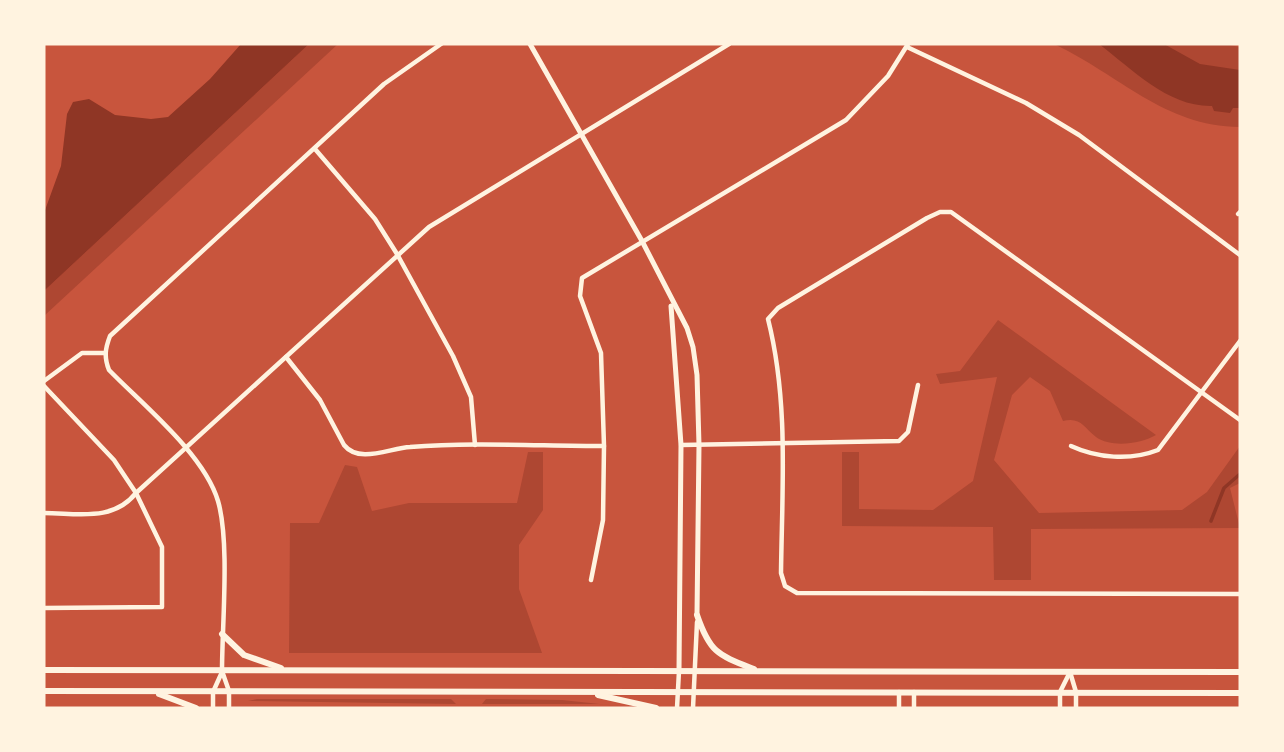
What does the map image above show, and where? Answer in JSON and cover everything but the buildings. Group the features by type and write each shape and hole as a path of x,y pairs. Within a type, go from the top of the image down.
{"main road":[{"path":"697,615 706,642 716,653 759,671"},
{"path":"222,634 244,655 289,671"},
{"path":"44,670 1240,672"},
{"path":"44,691 1240,692"},
{"path":"143,691 165,695 196,708"},
{"path":"586,692 656,708"}],"street":[{"path":"229,708 229,691 222,671 223,536 218,501 208,480 185,449 109,370 105,353 110,336 384,83 441,44"},
{"path":"530,44 642,241 671,302 687,328 693,347 697,375 699,445 696,671 693,708"},
{"path":"44,513 112,513 128,503 397,254 460,205 729,44"},
{"path":"591,580 603,520 601,353 580,296 580,283 587,273 846,120 888,76 908,45 1026,103 1079,135 1240,255"},
{"path":"315,149 359,197 397,254 467,385 475,414 475,445"},
{"path":"1240,421 963,218 946,211 928,218 778,308 768,319 780,370 783,442 781,573 785,586 797,593 1240,594"},
{"path":"671,302 681,445 677,708"},
{"path":"1071,446 1097,456 1149,454 1165,443 1240,341"},
{"path":"44,608 162,607 162,547 136,493 114,460 44,383 82,353 105,353"},
{"path":"286,357 306,379 344,445 353,453 475,445 604,446"},
{"path":"681,445 899,441 908,432 918,385"},
{"path":"214,708 213,692 222,671"},
{"path":"1060,708 1060,692 1070,672"},
{"path":"1070,672 1076,692 1076,708"},
{"path":"899,692 899,708"},
{"path":"914,692 914,708"}],"shaded area":[{"path":"241,44 309,44 44,291 44,213 61,166 67,114 73,102 89,99 115,115 151,119 168,117 210,79"},
{"path":"309,44 338,44 44,316 44,291"},
{"path":"1054,44 1225,44 1240,47 1240,127 1188,118 1165,108"},
{"path":"1099,44 1164,44 1200,64 1240,70 1240,108 1233,108 1230,113 1214,111 1212,106 1180,100 1151,85"},
{"path":"998,320 1156,435 1126,444 1102,440 1074,420 1063,421 1050,391 1030,377 1012,395 994,460 1039,513 1182,510 1207,492 1240,446 1240,483 1230,488 1240,528 1031,529 1031,580 994,580 993,527 842,526 842,452 859,452 859,509 933,510 973,481 997,377 940,384 936,374 960,371"},
{"path":"528,452 543,452 543,510 519,545 519,589 542,653 289,653 290,523 319,523 345,465 357,467 372,511 409,503 517,503"},
{"path":"451,699 456,704 248,701"},
{"path":"486,699 562,700 637,708 599,704 482,704"}],"waterway":[{"path":"1211,521 1224,488 1240,474"}]}
